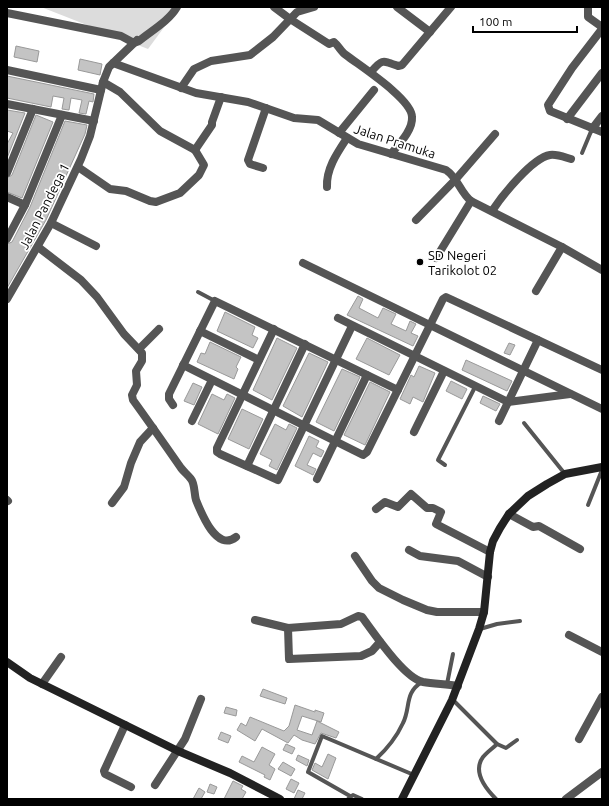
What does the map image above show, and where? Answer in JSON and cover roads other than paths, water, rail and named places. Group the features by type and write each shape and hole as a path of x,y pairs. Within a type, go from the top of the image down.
{"street":[{"path":"113,62 170,7"},
{"path":"134,43 139,41 164,21 174,12 177,7"},
{"path":"274,7 329,44 334,42 346,56 371,72 408,105 412,116 403,138 392,154"},
{"path":"181,88 190,73 202,64 250,55 303,9 314,7"},
{"path":"397,7 430,32"},
{"path":"371,72 379,62 384,61 398,66 402,65 451,7"},
{"path":"588,7 588,17 602,28 549,102 550,111 602,132"},
{"path":"7,13 121,36 134,43"},
{"name":"Jalan Pramuka","path":"113,62 196,93 266,108 287,116 318,120 347,138 392,154 446,170 456,179 464,194 471,201 562,247 602,270"},
{"name":"Jalan Pandega 1","path":"7,299 38,247 78,168 94,121 102,86 113,62"},
{"path":"7,70 102,86 120,92 160,131 195,150 204,165 201,173 180,193 156,202 150,202 126,191 110,189 78,168"},
{"path":"567,119 602,73"},
{"path":"339,134 374,90"},
{"path":"195,150 212,125 220,97"},
{"path":"7,104 94,121"},
{"path":"263,168 250,164 248,160 266,108"},
{"path":"7,173 33,109"},
{"path":"7,238 25,205 62,115"},
{"path":"592,129 602,116"},
{"path":"416,220 456,179 495,134"},
{"path":"327,187 329,172 335,158 347,138"},
{"path":"492,211 505,194 536,161 551,155 561,155 571,159"},
{"path":"7,197 25,205"},
{"path":"436,258 471,201"},
{"path":"51,223 96,246"},
{"path":"38,247 81,280 97,297 124,334 142,353 142,361 136,371 137,385 132,397 184,472 193,480 196,500 210,527 219,538 225,541 230,541 236,537"},
{"path":"536,291 562,247"},
{"path":"303,263 602,409"},
{"path":"183,365 303,424 360,455 365,454 443,299 446,296 602,370"},
{"path":"173,405 169,399 169,394 215,301 398,390"},
{"path":"338,318 508,402 570,394"},
{"path":"274,329 217,448 217,452 279,479 303,424 352,326"},
{"path":"139,349 159,329"},
{"path":"200,331 259,360"},
{"path":"499,421 538,340"},
{"path":"247,466 275,410 305,344"},
{"path":"414,432 444,371"},
{"path":"317,479 367,375"},
{"path":"192,421 212,380"},
{"path":"112,503 124,487 131,463 140,442 153,428"},
{"path":"402,799 452,700 479,629 484,612 490,552 493,540 509,514 528,496 565,474 602,467"},
{"path":"376,509 385,502 398,507 411,494 427,508 433,508 441,512 436,524 490,552"},
{"path":"509,514 533,527 539,526 580,549"},
{"path":"409,550 420,556 458,561 488,577"},
{"path":"356,556 372,581 380,588 403,600 427,610 437,612 484,612"},
{"path":"255,620 288,628 341,624 358,616 362,616 380,642 410,676 422,682 458,686"},
{"path":"288,628 289,659 361,656 372,651 380,642"},
{"path":"569,635 602,652"},
{"path":"42,684 60,657"},
{"path":"7,662 17,670 42,684 125,726 230,773 280,799"},
{"path":"579,739 602,697"},
{"path":"155,785 178,751 187,734 201,699"},
{"path":"125,726 104,771 105,774 130,787"},
{"path":"566,799 602,772"}],"lane":[{"path":"582,153 592,129"},
{"path":"198,292 215,301"},
{"path":"445,465 438,460 475,387"},
{"path":"524,424 565,474"},
{"path":"588,505 602,470"},
{"path":"479,629 497,624 520,621"},
{"path":"447,684 453,654"},
{"path":"376,759 386,750 403,723 411,691 422,682"},
{"path":"452,700 497,744 506,748 517,740"},
{"path":"362,799 353,795 349,798 308,772 322,736 414,776"},
{"path":"496,799 486,789 480,771 483,756 497,744"}],"place":[{"name":"SD Negeri Tarikolot 02","path":"420,262"}]}
